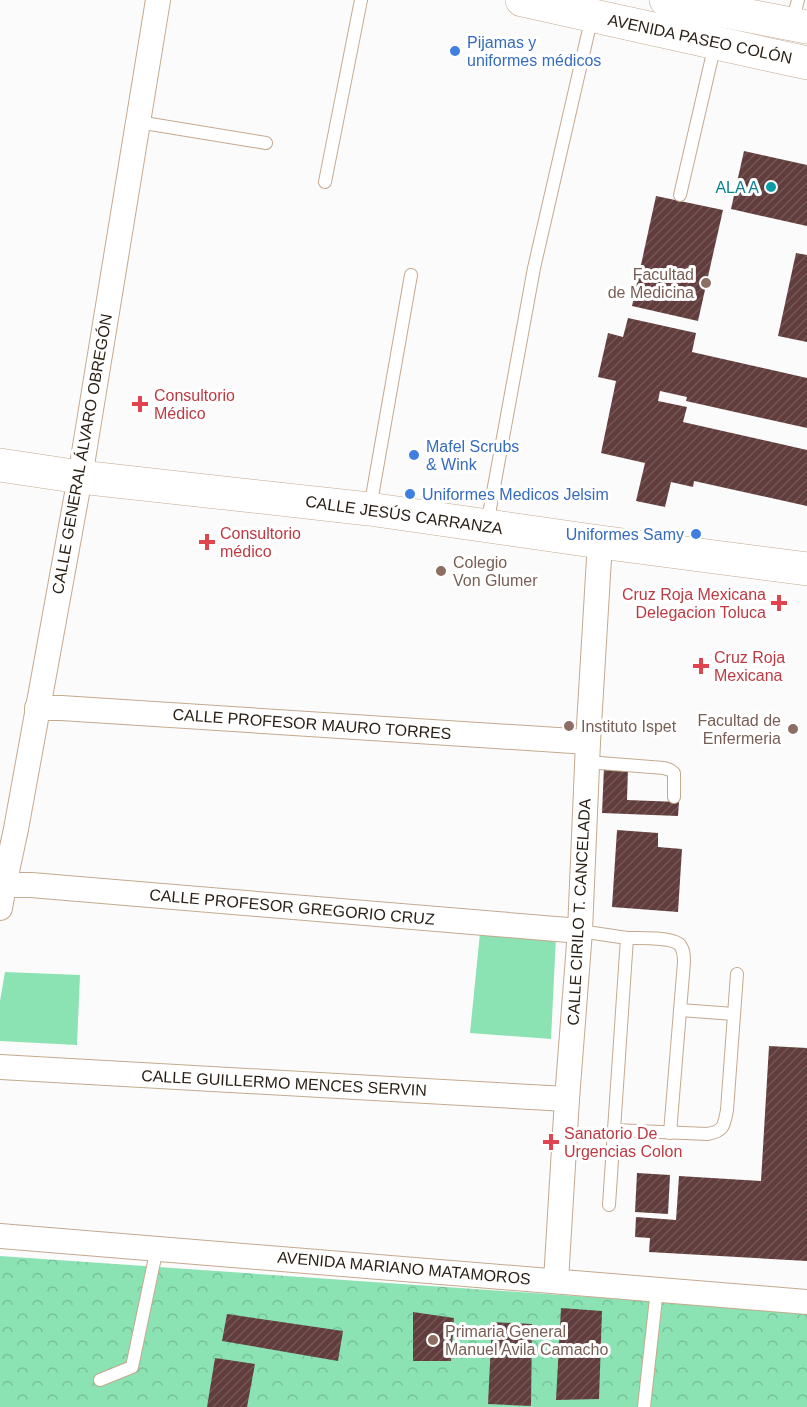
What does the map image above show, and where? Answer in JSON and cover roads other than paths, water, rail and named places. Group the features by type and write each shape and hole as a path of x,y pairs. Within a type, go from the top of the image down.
{"main road":[{"name":"AVENIDA PASEO COLÓN","path":"522,0 807,63"},
{"name":"AVENIDA PASEO COLÓN","path":"666,0 799,17"},
{"name":"CALLE JESÚS CARRANZA","path":"0,465 80,477 369,509 600,543 807,569"}],"street":[{"name":"CALLE GENERAL ÁLVARO OBREGÓN","path":"2,896 8,828 37,708 80,477 158,0"},
{"name":"CALLE CIRILO T. CANCELADA","path":"556,1281 580,931 587,752 600,543"},
{"name":"CALLE PROFESOR MAURO TORRES","path":"37,708 61,708 587,752"},
{"name":"CALLE PROFESOR GREGORIO CRUZ","path":"2,896 31,885 580,931"},
{"name":"CALLE GUILLERMO MENCES SERVIN","path":"0,1067 567,1099"},
{"name":"AVENIDA MARIANO MATAMOROS","path":"0,1236 807,1302"}],"lane":[{"path":"325,182 361,0"},
{"path":"486,526 534,268 592,15"},
{"path":"680,195 715,43"},
{"path":"138,122 266,143"},
{"path":"369,509 411,275"},
{"path":"587,752 670,770 674,773 674,797"},
{"path":"580,931 627,938 668,940 678,944 683,951 670,1133"},
{"path":"609,1205 627,938"},
{"path":"614,1130 706,1134 718,1132 723,1127 727,1110 737,975"},
{"path":"680,1010 734,1014"},
{"path":"100,1380 132,1367 157,1248"},
{"path":"644,1407 657,1289"}],"place":[{"name":"Pijamas y uniformes médicos","path":"455,51"},
{"name":"ALA A","path":"771,187"},
{"name":"Facultad de Medicina","path":"706,283"},
{"name":"Consultorio Médico","path":"140,404"},
{"name":"Mafel Scrubs & Wink","path":"414,455"},
{"name":"Uniformes Medicos Jelsim","path":"410,494"},
{"name":"Uniformes Samy","path":"696,534"},
{"name":"Consultorio médico","path":"207,542"},
{"name":"Colegio Von Glumer","path":"441,571"},
{"name":"Cruz Roja Mexicana Delegacion Toluca","path":"779,603"},
{"name":"Cruz Roja Mexicana","path":"701,666"},
{"name":"Instituto Ispet","path":"569,726"},
{"name":"Facultad de Enfermeria","path":"793,729"},
{"name":"Sanatorio De Urgencias Colon","path":"551,1142"},
{"name":"Primaria General Manuel Avila Camacho","path":"433,1340"}]}
